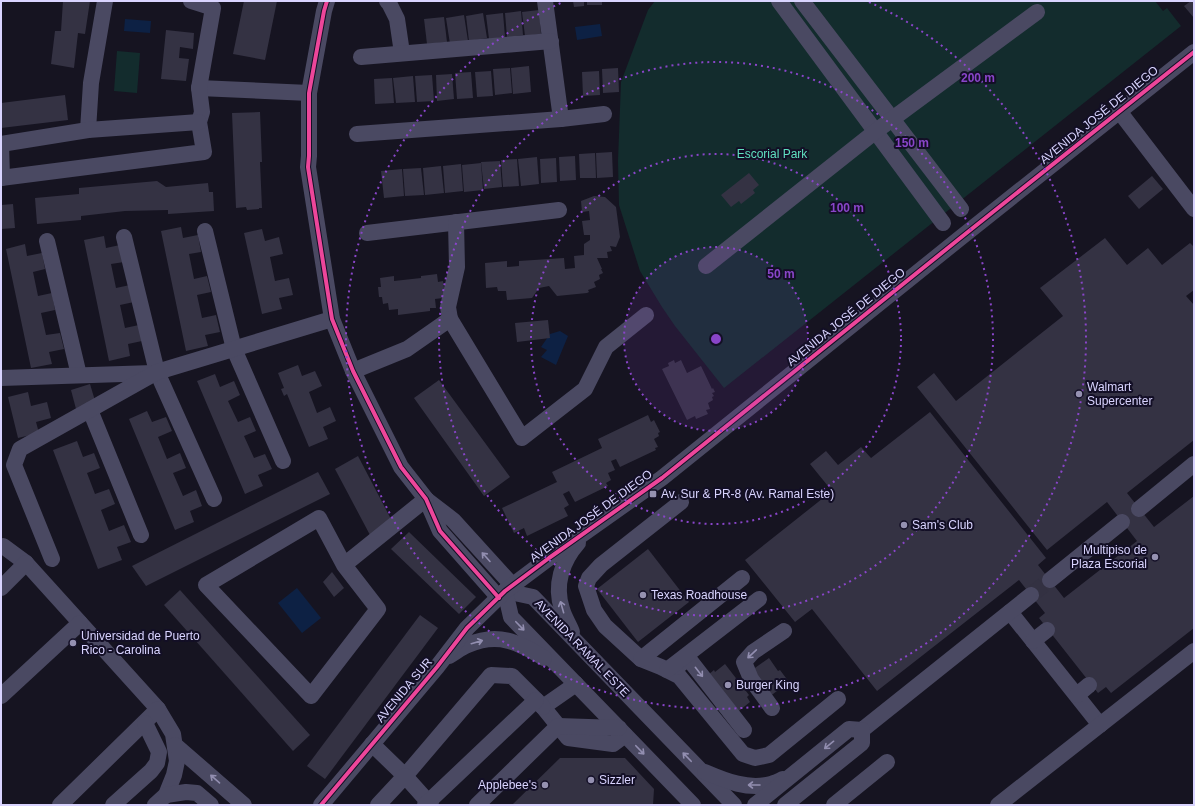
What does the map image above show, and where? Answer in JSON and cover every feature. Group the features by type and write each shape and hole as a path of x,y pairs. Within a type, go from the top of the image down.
{"street":[{"path":"88,130 91,83 106,1"},
{"path":"191,1 213,8 199,88 202,112 198,122 204,152 1,178 1,144 88,130 198,122"},
{"path":"327,1 309,93 308,167 332,319 353,371 401,467 426,499 453,520 506,592 511,617 693,805"},
{"path":"387,1 397,19 402,53"},
{"path":"545,1 561,119"},
{"path":"779,1 943,223"},
{"path":"802,1 961,209"},
{"path":"706,266 876,131 1037,12"},
{"path":"361,57 551,41"},
{"name":"AVENIDA JOSÉ DE DIEGO","path":"506,592 549,558 662,478 1194,52"},
{"path":"199,88 309,93"},
{"path":"1119,111 1194,209"},
{"path":"357,134 561,119 604,114"},
{"path":"367,233 559,210"},
{"path":"456,222 457,267 448,307 450,319 522,438 585,389 606,347 646,315"},
{"path":"205,231 234,349 283,461"},
{"path":"124,237 157,372 214,499"},
{"path":"47,242 78,376"},
{"path":"52,559 14,465 20,449 157,372 332,319"},
{"path":"353,371 407,348 450,319"},
{"path":"1,378 157,372"},
{"path":"90,410 142,535"},
{"path":"1139,508 1194,464"},
{"path":"344,565 426,499"},
{"path":"682,502 601,565 589,578 586,586 594,610 605,626 641,659 679,676 743,754 754,758 769,755 838,699"},
{"path":"319,518 344,565 378,609 311,696 206,585 319,518"},
{"path":"1050,580 1122,522"},
{"path":"577,642 562,609 558,595 559,579 570,551 588,530"},
{"path":"1,547 3,546 26,563 158,709 174,734 177,761 174,775 160,800"},
{"path":"1,588 26,563"},
{"path":"641,659 742,578"},
{"name":"AVENIDA RAMAL ESTE","path":"506,592 533,597 734,805"},
{"name":"AVENIDA SUR","path":"321,805 443,660 467,628 506,592"},
{"path":"755,805 849,729 862,730 1031,595"},
{"path":"669,671 759,600"},
{"path":"1010,612 1100,725"},
{"path":"1,696 80,622"},
{"path":"1033,641 1047,630"},
{"path":"772,708 751,679 744,662 753,652 784,631"},
{"path":"443,660 468,644 490,638 508,640 528,648 564,671"},
{"path":"998,805 1194,651"},
{"path":"669,671 688,658 744,730"},
{"path":"378,805 405,776 491,675 512,676 558,726 622,731"},
{"path":"372,744 405,776 428,804 539,704 576,684"},
{"path":"1077,695 1090,685"},
{"path":"60,805 158,709"},
{"path":"113,805 151,771 157,763 159,752 145,723"},
{"path":"477,805 558,726"},
{"path":"785,805 862,743 862,730"},
{"path":"175,744 244,805"},
{"path":"834,805 887,762"},
{"path":"701,771 738,784 756,786 771,784 792,776"},
{"path":"800,805 808,787"},
{"path":"160,800 186,792 197,793 211,805"}],"green space":[{"name":"Escorial Park","path":"655,1 1155,1 1163,11 1167,8 1181,26 724,388 675,326 640,271 619,205 618,161 621,82 648,10"},
{"path":"117,51 140,53 137,93 114,91"}],"water":[{"path":"125,19 151,21 150,33 124,31"},
{"path":"600,24 602,36 577,40 575,27"},
{"path":"560,331 568,336 556,365 541,357 547,350 541,347 550,334"},
{"path":"297,588 321,618 302,633 278,603"}],"building":[{"path":"63,1 90,1 85,34 78,33 74,68 51,64 55,31 61,31"},
{"path":"244,1 277,1 265,60 233,54"},
{"path":"573,1 584,1 584,6 574,7"},
{"path":"587,1 602,1 602,5 587,5"},
{"path":"1191,1 1194,1 1194,18 1184,6"},
{"path":"539,10 541,34 525,36 522,12"},
{"path":"521,11 523,35 507,37 505,13"},
{"path":"483,13 487,38 469,41 466,16"},
{"path":"503,13 505,37 489,39 486,15"},
{"path":"464,15 468,41 450,44 446,18"},
{"path":"444,17 447,42 427,44 424,19"},
{"path":"166,30 194,33 193,49 180,47 179,58 189,59 186,81 161,79"},
{"path":"529,66 531,92 513,94 511,68"},
{"path":"510,68 512,93 495,95 493,69"},
{"path":"618,68 619,92 603,93 602,69"},
{"path":"491,71 493,96 477,97 475,72"},
{"path":"599,71 600,95 583,96 582,72"},
{"path":"471,72 473,98 457,99 455,73"},
{"path":"452,74 454,99 437,101 436,75"},
{"path":"432,75 434,101 417,102 415,76"},
{"path":"413,76 415,102 396,103 393,78"},
{"path":"392,78 394,103 375,104 374,79"},
{"path":"65,95 68,120 1,128 1,103"},
{"path":"260,112 262,208 247,210 246,207 236,208 232,113"},
{"path":"612,152 613,177 597,178 596,153"},
{"path":"595,153 596,178 580,178 579,154"},
{"path":"575,156 576,180 560,181 559,157"},
{"path":"537,157 539,184 521,186 518,159"},
{"path":"556,158 557,182 541,183 540,159"},
{"path":"517,159 519,186 503,187 501,160"},
{"path":"500,161 502,187 484,189 481,162"},
{"path":"481,163 483,190 464,192 462,165"},
{"path":"461,164 463,191 445,193 443,166"},
{"path":"441,166 444,193 425,195 423,168"},
{"path":"421,168 424,195 405,196 403,169"},
{"path":"402,169 404,196 384,198 381,171"},
{"path":"749,173 759,185 753,190 755,193 741,204 739,201 731,207 721,195"},
{"path":"1152,176 1163,189 1139,209 1128,196"},
{"path":"157,181 166,187 208,183 209,192 213,192 214,211 168,214 168,210 125,211 81,216 81,220 37,224 35,198 79,194 79,188"},
{"path":"594,196 605,197 616,207 620,237 616,247 610,246 612,251 607,252 608,258 597,258 603,273 599,275 600,279 594,282 596,287 588,290 589,292 587,293 557,296 549,286 539,288 532,298 507,300 506,291 498,291 497,287 486,288 485,263 507,261 507,267 519,266 519,261 564,258 565,269 575,268 574,256 584,255 584,244 590,240 590,235 584,235 582,221 590,220 589,211 582,212 581,201"},
{"path":"13,204 15,228 1,229 1,205"},
{"path":"181,227 183,238 198,235 201,252 189,254 194,279 207,276 211,292 197,295 202,318 216,315 220,332 205,335 208,346 186,351 161,231"},
{"path":"262,229 265,241 279,237 283,254 270,257 275,281 289,278 293,295 279,298 282,309 262,314 244,233"},
{"path":"104,236 106,248 120,245 124,262 111,264 116,288 130,285 134,302 120,305 125,328 139,325 142,341 128,344 130,356 109,361 84,240"},
{"path":"1105,238 1127,265 1148,248 1162,265 1190,243 1194,247 1194,290 1186,296 1194,305 1194,440 1127,493 1154,527 1194,496 1194,628 1111,693 1106,687 1098,693 1039,618 1045,613 1019,580 877,691 812,609 795,622 745,560 832,491 810,464 826,451 838,465 861,447 871,458 930,412 1046,558 1038,565 1064,598 1137,541 1107,502 1047,550 917,387 934,373 956,401 1063,316 1040,288"},
{"path":"25,244 27,256 42,253 45,269 33,272 38,296 52,293 55,310 41,313 46,335 60,333 64,349 49,352 52,364 31,368 6,249"},
{"path":"437,274 438,282 443,281 445,295 443,298 435,299 436,308 430,308 430,311 398,315 398,309 389,310 388,303 383,304 382,297 379,297 378,287 381,287 380,278 394,276 394,281 421,278 421,276"},
{"path":"548,320 550,338 517,342 515,323"},
{"path":"674,360 675,363 681,360 687,373 701,366 712,389 713,388 715,392 712,393 714,396 712,397 713,400 708,403 710,409 706,410 708,414 696,419 695,416 687,420 662,369 669,366 668,363"},
{"path":"298,365 302,376 315,371 322,386 309,392 317,413 330,407 336,421 323,427 328,439 309,447 287,394 284,396 281,389 284,388 278,373"},
{"path":"215,374 220,387 234,381 240,395 228,401 238,422 250,417 256,431 244,436 254,458 265,454 272,469 258,475 263,486 245,494 197,381"},
{"path":"439,380 510,477 484,496 414,398"},
{"path":"90,384 96,404 76,409 71,390"},
{"path":"28,392 31,406 47,402 51,418 36,422 39,433 18,438 8,397"},
{"path":"147,411 152,422 166,417 172,431 158,437 167,459 180,453 186,468 173,473 183,496 196,490 202,506 190,511 194,522 175,530 129,419"},
{"path":"648,415 651,422 654,420 660,432 658,433 659,436 654,439 658,447 655,448 656,450 620,467 616,459 611,461 615,470 608,473 611,480 606,483 608,486 575,502 569,491 563,494 569,505 564,508 568,516 527,536 524,528 514,533 502,508 557,482 552,472 602,448 598,439"},
{"path":"77,441 83,457 94,453 100,468 87,473 95,494 109,489 115,504 101,510 109,531 124,525 131,542 117,547 122,560 98,569 53,450"},
{"path":"358,456 393,523 370,535 335,469"},
{"path":"318,472 330,494 146,586 132,566"},
{"path":"409,532 476,597 459,614 391,549"},
{"name":"Texas Roadhouse","path":"648,549 689,602 638,642 597,589"},
{"path":"332,572 344,588 334,597 323,582"},
{"path":"180,590 310,735 293,751 164,605"},
{"path":"420,615 438,628 325,779 307,766"},
{"path":"769,658 778,671 780,670 789,682 769,697 752,670"},
{"name":"Burger King","path":"725,664 749,695 747,697 750,702 735,714 708,675 714,670 715,672"},
{"path":"560,758 625,758 654,789 653,805 512,805"}],"tunnel":[{"path":"1031,595 1050,580"}],"cycle path":[{"path":"327,1 309,93 308,167 332,319 353,371 401,467 426,499 440,531 499,598"},
{"path":"321,805 437,667 467,628 505,591 662,478 1194,52"}],"place":[{"name":"Walmart Supercenter","path":"1079,394"},
{"name":"Av. Sur & PR-8 (Av. Ramal Este)","path":"653,494"},
{"name":"Sam's Club","path":"904,525"},
{"name":"Multipiso de Plaza Escorial","path":"1155,557"},
{"name":"Texas Roadhouse","path":"643,595"},
{"name":"Universidad de Puerto Rico - Carolina","path":"73,643"},
{"name":"Burger King","path":"728,685"},
{"name":"Sizzler","path":"591,780"},
{"name":"Applebee's","path":"545,785"}]}
